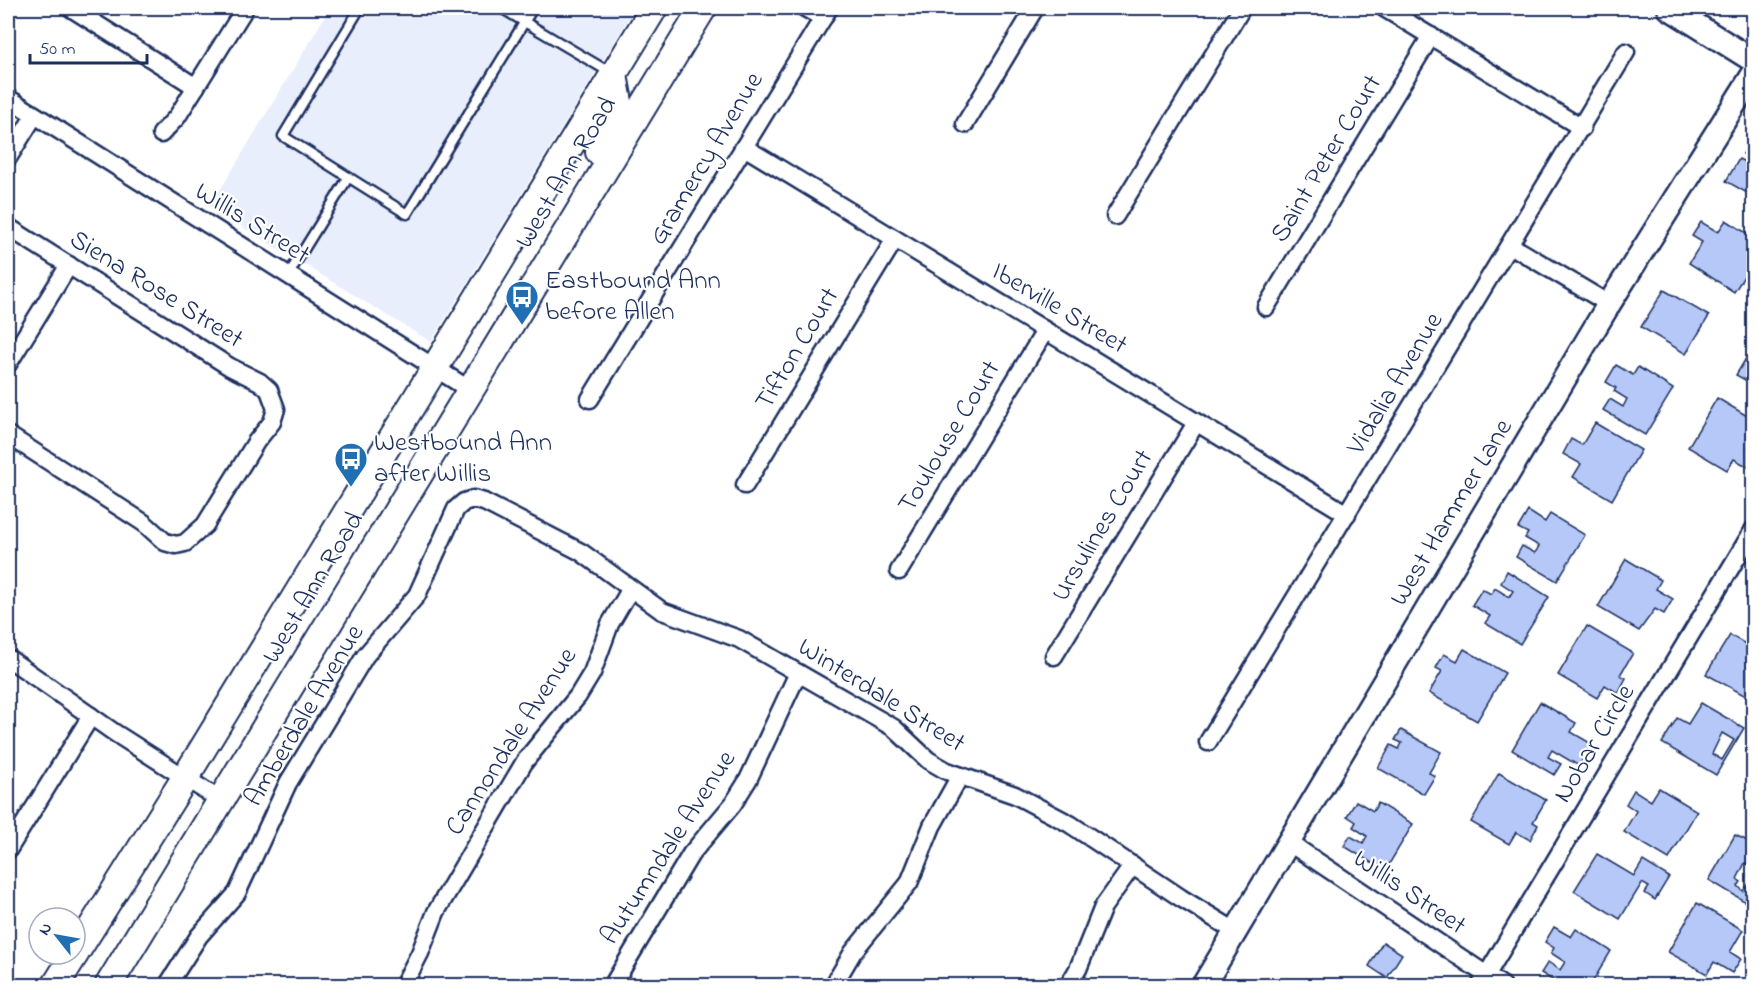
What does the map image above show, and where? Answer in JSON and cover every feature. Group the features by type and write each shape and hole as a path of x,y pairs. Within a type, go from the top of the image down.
{"main road":[{"name":"West Ann Road","path":"87,935 654,8"},
{"name":"West Ann Road","path":"108,986 703,8"},
{"path":"559,243 617,111 619,92 614,75"},
{"name":"West Ann Road","path":"56,986 68,966"}],"street":[{"path":"71,8 196,87"},
{"path":"161,134 177,117 245,8"},
{"path":"805,8 826,13"},
{"path":"965,124 1035,8"},
{"path":"1115,216 1242,8"},
{"path":"1384,8 1582,128"},
{"path":"1669,8 1754,61"},
{"name":"Gramercy Avenue","path":"590,399 826,13"},
{"name":"Saint Peter Court","path":"1266,307 1431,36"},
{"name":"Vidalia Avenue","path":"1208,742 1626,52"},
{"name":"West Hammer Lane","path":"1203,986 1609,304 1754,73"},
{"name":"Willis Street","path":"8,99 287,277 470,390"},
{"path":"8,158 34,116"},
{"name":"Iberville Street","path":"744,147 1347,514"},
{"name":"Siena Rose Street","path":"8,227 230,366 260,382 269,390 276,409 272,422 256,442 205,525 185,543 176,545 165,542 144,523 8,435"},
{"name":"Tifton Court","path":"745,485 894,239"},
{"path":"1510,245 1609,304"},
{"path":"8,364 69,265"},
{"name":"Toulouse Court","path":"899,570 1045,331"},
{"name":"Ursulines Court","path":"1054,656 1196,423"},
{"name":"Winterdale Street","path":"464,502 473,499 509,514 581,552 630,590 662,611 739,639 894,728 928,760 960,776 1037,805 1235,931"},
{"name":"Amberdale Avenue","path":"167,986 199,936 237,893 288,783 365,656 417,594 449,520 464,502"},
{"name":"Nobar Circle","path":"1483,980 1754,529"},
{"name":"Cannondale Avenue","path":"403,986 420,953 436,912 525,761 578,696 592,673 610,624 630,590"},
{"path":"8,658 91,716 220,800"},
{"name":"Autumndale Avenue","path":"612,986 691,854 733,804 747,780 798,673"},
{"path":"8,850 91,716"},
{"path":"833,986 853,952 909,883 932,826 960,776"},
{"name":"Willis Street","path":"1288,842 1483,980 1503,986"},
{"path":"1068,986 1078,969 1102,907 1133,865"}],"lane":[{"path":"360,8 283,136 407,214 533,8"},
{"path":"501,8 614,75"},
{"path":"287,277 348,178"}],"shaded area":[{"path":"330,8 635,8 431,342 210,207"}],"building":[{"path":"1750,143 1754,145 1754,197 1726,181 1739,159 1747,163 1750,157 1743,154"},
{"path":"1726,220 1754,238 1754,261 1734,292 1689,263 1702,242 1692,236 1701,222 1718,232"},
{"path":"1664,290 1709,316 1686,354 1641,327"},
{"path":"1754,345 1754,385 1736,375"},
{"path":"1616,365 1633,375 1638,367 1673,389 1645,435 1603,410 1610,399 1623,407 1627,399 1614,391 1616,388 1606,382"},
{"path":"1717,398 1754,420 1754,440 1749,447 1754,450 1752,469 1734,459 1727,470 1688,447"},
{"path":"1595,423 1641,450 1612,500 1573,477 1581,464 1563,454 1571,439 1582,445"},
{"path":"1528,511 1545,522 1550,514 1585,535 1557,581 1516,557 1522,546 1535,553 1539,546 1525,538 1528,533 1518,528"},
{"path":"1626,559 1661,580 1656,589 1673,599 1664,614 1655,609 1639,631 1598,607"},
{"path":"1507,571 1549,597 1520,644 1485,623 1490,616 1472,605 1482,589 1491,594 1495,588 1509,597 1513,591 1501,583"},
{"path":"1587,626 1633,653 1620,675 1626,678 1618,693 1605,685 1597,698 1558,675"},
{"path":"1730,635 1754,649 1753,700 1706,674"},
{"path":"1464,649 1505,673 1477,721 1429,693 1442,671 1436,668 1444,654 1457,661"},
{"path":"1540,702 1576,723 1571,732 1592,744 1579,766 1552,750 1548,757 1561,764 1554,775 1512,750"},
{"path":"1701,703 1744,728 1716,775 1662,743 1677,718 1688,724","holes":["1722,733 1734,740 1722,760 1712,754"]},
{"path":"1401,730 1441,752 1429,773 1435,776 1424,794 1378,768 1391,745 1399,749 1402,743 1395,740"},
{"path":"1499,773 1546,800 1533,822 1538,825 1530,840 1516,832 1509,844 1471,822"},
{"path":"1659,788 1697,811 1669,859 1624,832 1636,811 1626,804 1634,790 1651,801"},
{"path":"1356,801 1373,811 1378,803 1413,824 1385,871 1344,846 1350,836 1363,843 1367,836 1353,827 1356,822 1347,816"},
{"path":"1735,835 1754,844 1754,884 1749,891 1754,893 1754,907 1709,880","holes":["1745,863 1751,866 1749,876 1753,879 1743,891 1738,886 1741,882 1737,879"]},
{"path":"1597,854 1634,876 1643,861 1669,877 1655,900 1645,893 1649,887 1642,883 1620,919 1574,891"},
{"path":"1697,903 1743,930 1730,952 1741,959 1732,973 1714,962 1707,974 1668,952"},
{"path":"1554,927 1571,937 1576,929 1611,951 1590,986 1562,986 1541,973 1548,962 1560,970 1565,962 1551,953 1554,948 1545,942"},
{"path":"1383,942 1402,954 1387,978 1369,966"}],"place":[{"name":"Eastbound Ann before Allen","path":"522,326"},
{"name":"Westbound Ann after Willis","path":"351,488"}]}
